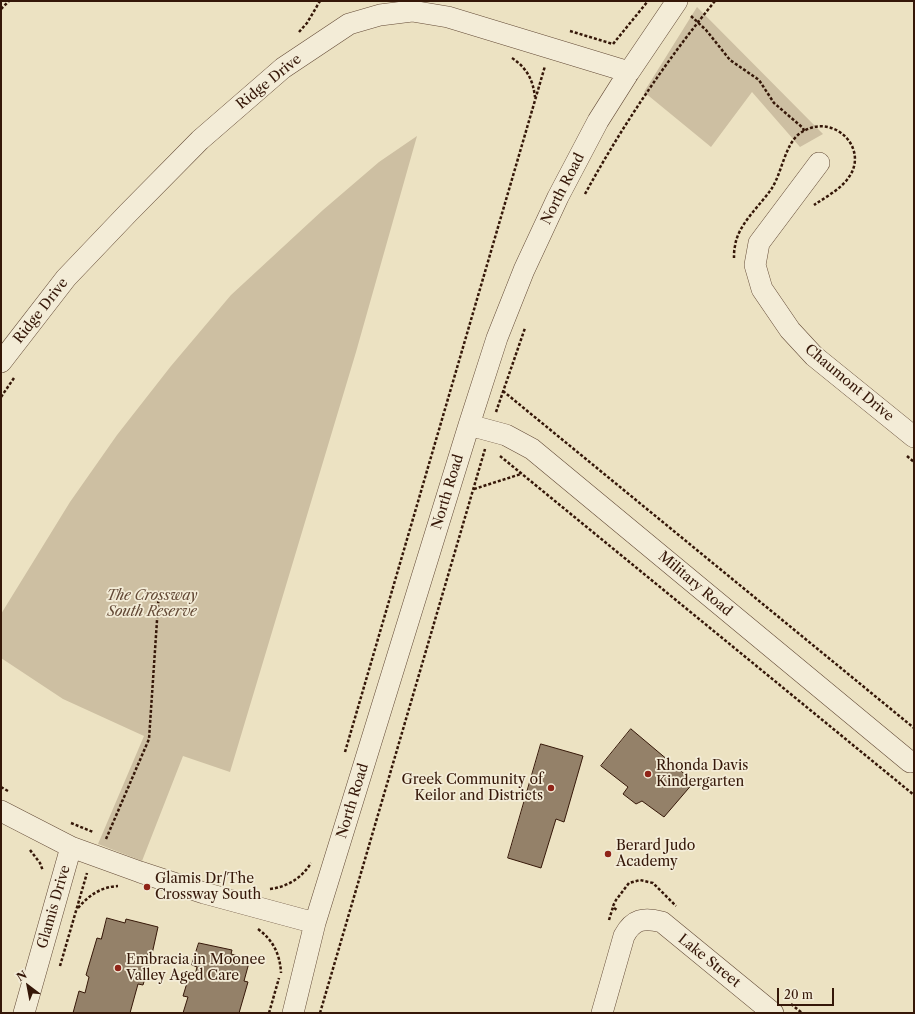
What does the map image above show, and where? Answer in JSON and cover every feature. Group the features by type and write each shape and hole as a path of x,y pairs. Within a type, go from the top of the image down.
{"street":[{"name":"North Road","path":"293,1013 315,923 469,425 498,338 524,270 558,196 598,121 676,2"},
{"name":"Ridge Drive","path":"10,367 66,278 200,140 283,68 349,24 378,8 412,11 448,17 629,72"},
{"name":"Chaumont Drive","path":"819,163 759,243 755,265 762,289 790,330 814,356 914,437"},
{"name":"Military Road","path":"469,425 489,438 506,435 532,449 910,762"},
{"path":"1,811 71,847 98,857 204,893 315,923"},
{"name":"Glamis Drive","path":"24,1013 71,847"},
{"name":"Lake Street","path":"602,1013 624,936 628,927 640,920 650,919 662,922 773,1013"}],"path":[{"path":"1,9 9,1"},
{"path":"297,34 307,23 320,1"},
{"path":"569,31 613,44 648,1"},
{"path":"583,196 605,156 634,111 670,60 715,1"},
{"path":"676,2 706,30 730,60 758,80 774,103 803,128 804,131 814,127 824,126 835,129 845,136 851,144 854,154 854,165 850,176 843,185 811,207"},
{"path":"345,753 550,48"},
{"path":"517,56 509,54 521,64 528,73 534,91 535,100"},
{"path":"320,1013 503,391 527,321"},
{"path":"1,397 10,367"},
{"path":"503,391 914,728"},
{"path":"489,438 522,474 914,795"},
{"path":"474,489 522,474"},
{"path":"98,857 149,739 159,591"},
{"path":"1,787 13,794"},
{"path":"65,820 114,840"},
{"path":"26,846 40,863 43,872"},
{"path":"274,891 267,889 279,888 290,884 308,869 314,860 310,873"},
{"path":"77,910 91,895 99,890 107,887 122,886"},
{"path":"256,928 268,937 277,951 281,972"},
{"path":"269,1013 283,965"}],"green space":[{"path":"697,7 823,134 800,147 752,92 711,147 644,92"},
{"name":"The Crossway South Reserve","path":"417,136 356,352 230,772 183,756 142,861 98,844 144,736 63,699 1,658 1,614 70,502 117,435 171,366 231,295 323,210 379,162"}],"building":[{"name":"Rhonda Davis Kindergarten","path":"631,729 694,782 664,817 642,801 636,804 623,794 628,787 601,766"},
{"name":"Greek Community of Keilor and Districts","path":"541,744 583,756 564,822 556,819 541,868 508,858"},
{"name":"Embracia in Moonee Valley Aged Care","path":"107,918 125,923 126,919 158,927 152,954 148,953 145,960 150,962 143,985 138,984 130,1013 73,1013 79,991 85,993 89,977 86,975 97,938 101,939"},
{"name":"Embracia in Moonee Valley Aged Care","path":"199,943 232,950 231,954 250,959 244,981 248,982 239,1013 183,1013 188,997 183,996 190,973 195,975 197,967 192,965"}],"place":[{"name":"Rhonda Davis Kindergarten","path":"648,774"},
{"name":"Greek Community of Keilor and Districts","path":"551,788"},
{"name":"Berard Judo Academy","path":"608,854"},
{"name":"Glamis Dr/The Crossway South","path":"147,887"},
{"name":"Embracia in Moonee Valley Aged Care","path":"118,968"}]}
